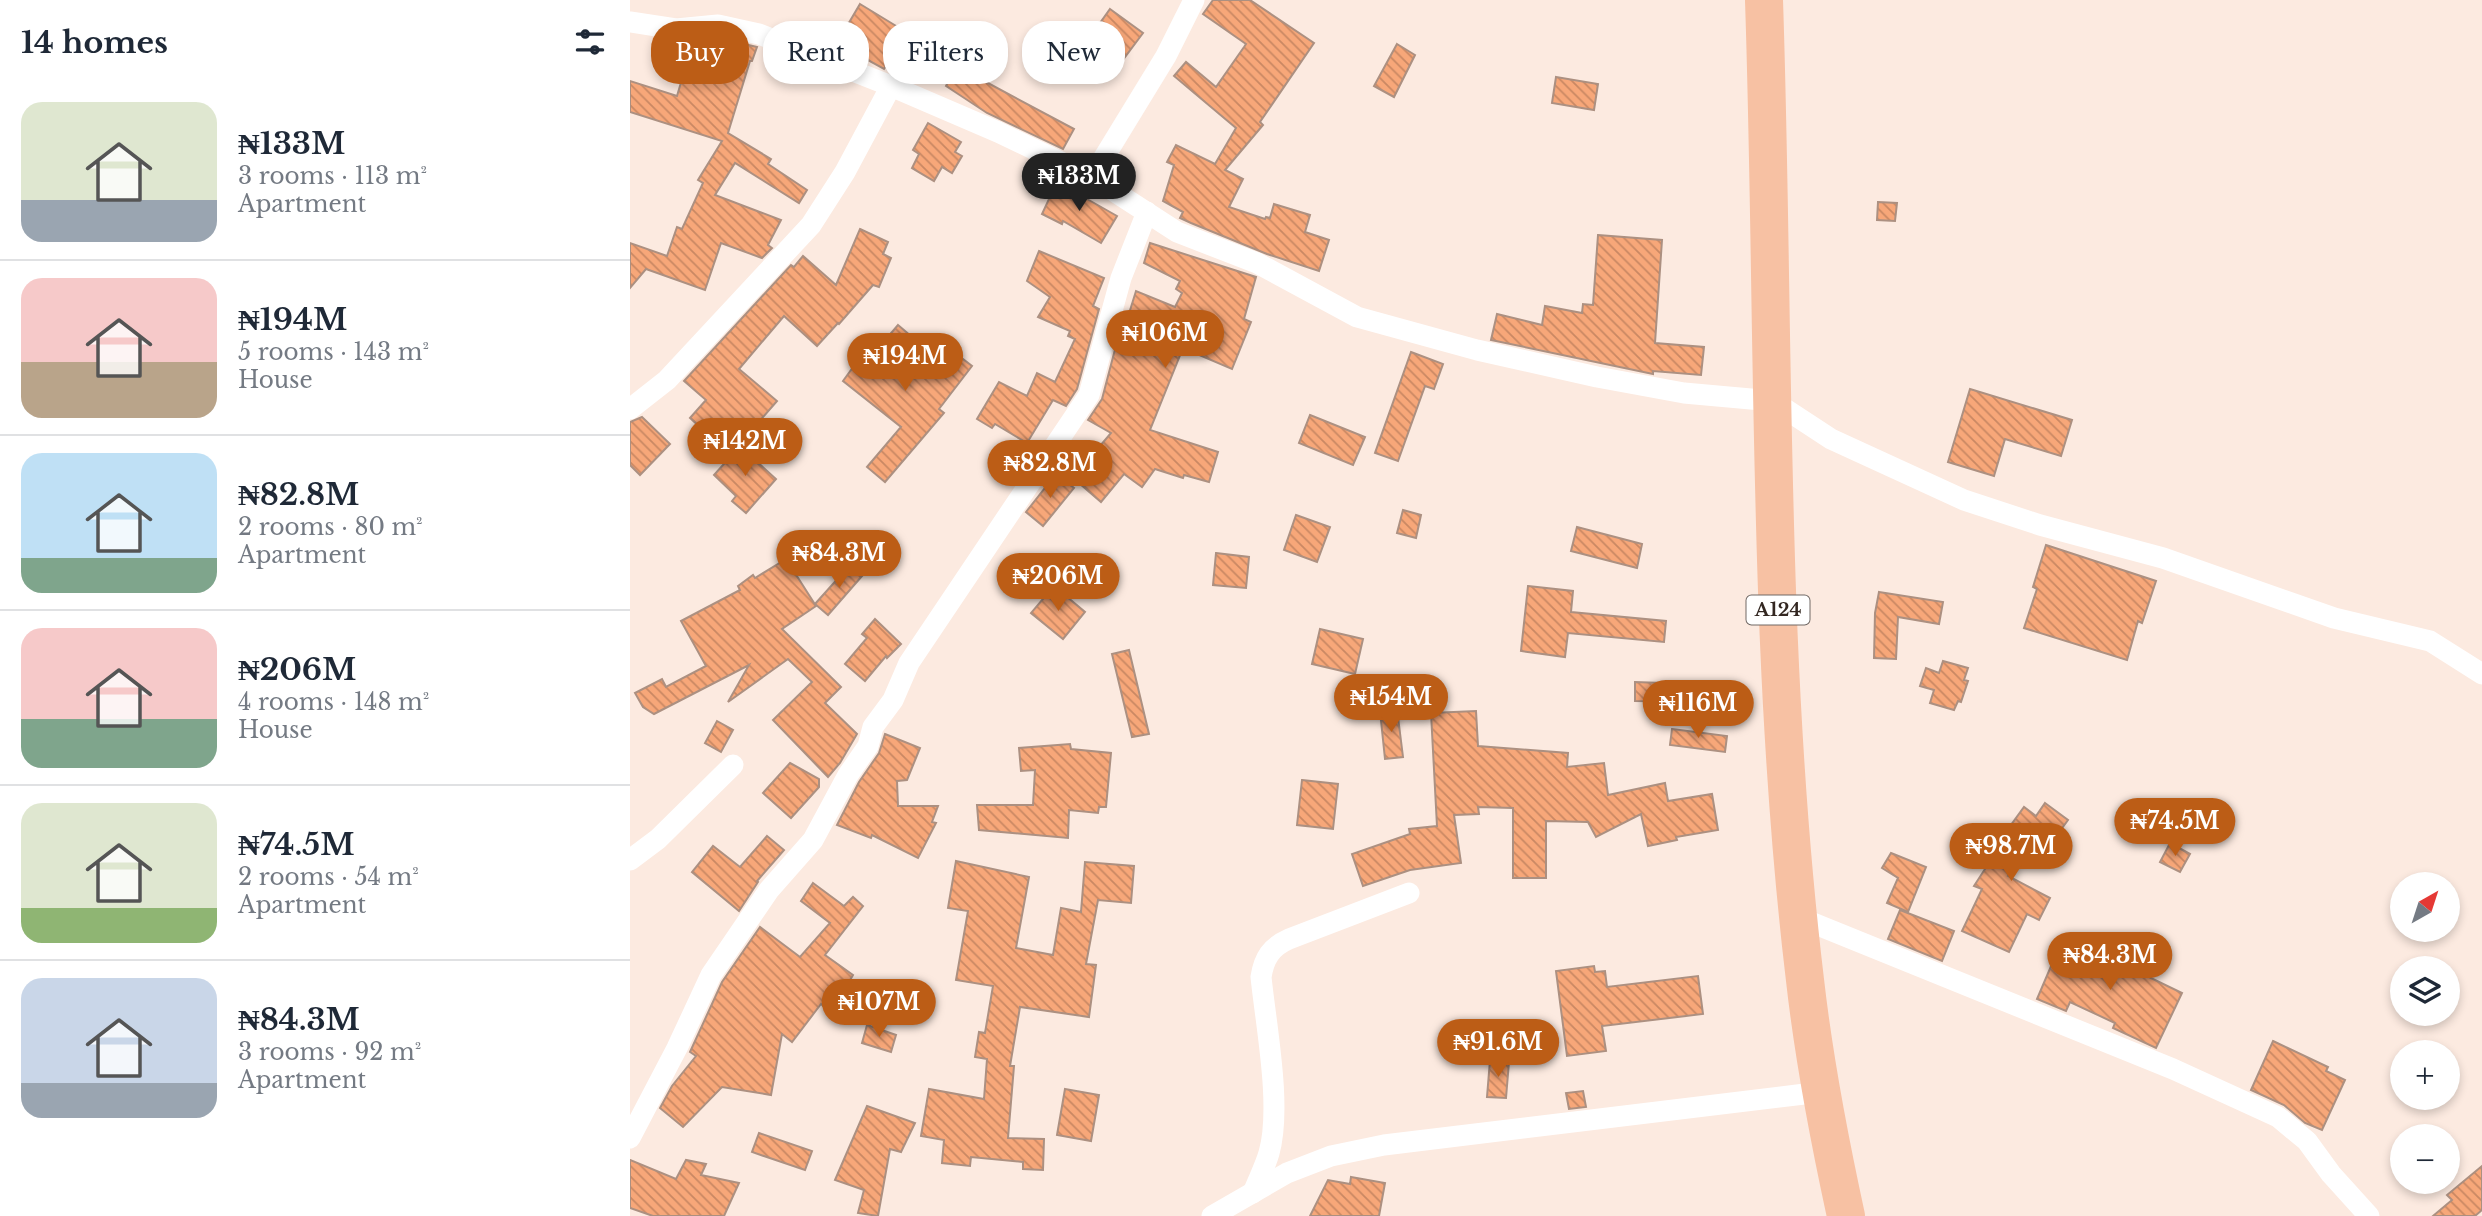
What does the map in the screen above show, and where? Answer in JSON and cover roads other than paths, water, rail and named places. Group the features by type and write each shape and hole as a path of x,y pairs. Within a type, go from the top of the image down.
{"highway":[{"name":"A124","path":"1764,0 1783,723 1798,917 1821,1092 1846,1216"}],"street":[{"path":"1092,177 1166,56 1194,0"},
{"path":"630,22 676,29 718,25 759,34 891,86 998,132 1092,177 1177,232 1257,263 1357,317 1597,377 1684,393 1773,401 1831,439 1964,500 2040,525 2162,558 2334,618 2430,641 2482,674"},
{"path":"630,409 667,380 811,225 845,172 891,86"},
{"path":"630,1138 711,975 769,890 813,840 848,775 868,747 873,727 893,700 909,663 1089,395 1121,278 1147,212"},
{"path":"630,860 658,839 733,765"},
{"path":"1253,1194 1269,1153 1274,1124 1261,977 1263,964 1277,944 1409,893"},
{"path":"1798,917 2174,1069 2278,1117 2307,1141 2331,1174 2369,1216"},
{"path":"1212,1216 1287,1173 1331,1156 1384,1145 1821,1092"}]}
